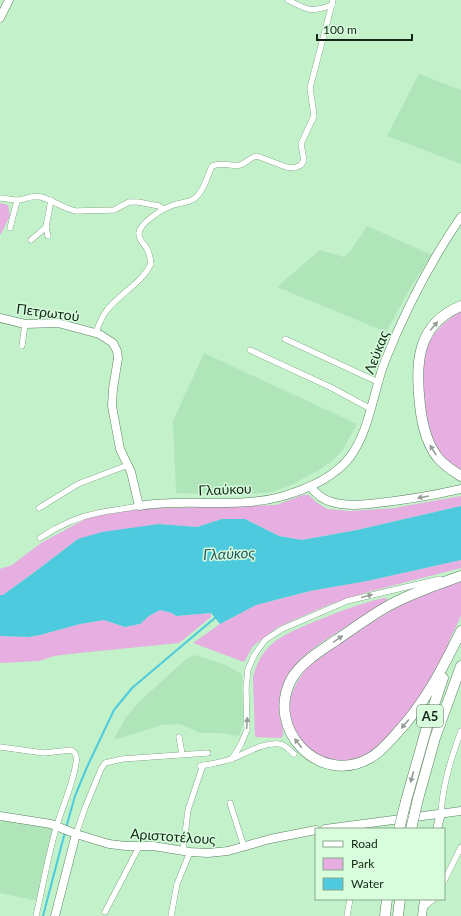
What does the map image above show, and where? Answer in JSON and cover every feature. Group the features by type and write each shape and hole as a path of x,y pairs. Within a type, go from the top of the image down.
{"highway":[{"path":"461,306 444,315 432,328 423,342 418,359 418,377 421,418 430,444 439,459 461,476"},
{"path":"461,576 414,594 388,606 316,654 304,664 293,678 287,691 285,705 285,718 294,739 307,754 327,764 336,766 350,765 373,756 387,744 419,708 434,684 461,633"},
{"name":"Α5","path":"399,828 428,723 461,633"},
{"name":"Α5","path":"411,828 424,776 441,720 461,666"},
{"path":"424,776 448,712 461,685"},
{"path":"385,916 387,900"},
{"path":"398,916 400,900"}],"street":[{"path":"0,18 2,8 9,0"},
{"path":"288,0 306,9 314,10 333,2"},
{"path":"96,332 100,320 107,310 116,300 146,274 151,264 147,248 138,234 141,228 148,220 169,206 191,200 201,191 212,166 219,163 242,165 252,157 257,156 286,168 294,168 301,165 304,160 301,144 314,116 310,88 333,2"},
{"path":"0,198 17,201 31,196 40,196 76,211 114,210 129,202 138,202 158,206 164,209"},
{"path":"48,236 46,227 51,200"},
{"path":"10,228 17,201"},
{"name":"Λεύκας","path":"310,486 337,470 349,458 356,448 362,434 385,362 408,307 461,217"},
{"path":"31,240 46,227"},
{"name":"Πετρωτού","path":"0,318 25,324 58,323 96,332 110,340 115,346 118,355 112,401 119,445 132,475 139,506"},
{"path":"22,346 25,324"},
{"path":"285,339 378,382"},
{"path":"250,350 330,387 370,409"},
{"path":"39,508 78,484 128,465"},
{"path":"310,486 315,492 330,502 353,505 413,499 461,489"},
{"name":"Γλαύκου","path":"139,506 165,503 264,500 301,491 310,486"},
{"path":"40,538 57,528 88,515 139,506"},
{"path":"232,759 242,744 247,730 248,721 246,688 248,669 255,654 265,640 282,629 347,601 461,576"},
{"path":"437,828 446,777 461,731"},
{"path":"179,737 182,754"},
{"path":"171,916 177,884 187,851 188,810 202,766 232,759 262,746 274,744 285,746 294,754"},
{"path":"0,747 38,753 52,753 69,750 74,752 76,763 58,827 36,916"},
{"path":"55,916 74,833 101,769 105,763 122,759 208,753"},
{"path":"230,803 244,847"},
{"path":"342,828 360,827 461,811"},
{"path":"0,816 58,827"},
{"name":"Αριστοτέλους","path":"58,827 109,844 126,846 156,846 187,851 218,853 244,847 279,836 315,830"},
{"path":"105,912 140,845"},
{"path":"445,879 461,847"},
{"path":"348,916 350,900"},
{"path":"422,913 424,900"},
{"path":"422,913 433,900"}],"shaded area":[{"path":"419,74 461,90 461,164 387,136"},
{"path":"367,226 432,255 411,287 386,332 277,287 320,250 344,257 351,250"},
{"path":"204,353 357,424 342,451 332,461 319,470 287,487 271,492 240,495 176,493 173,421"},
{"path":"195,655 226,665 242,674 243,724 239,736 221,733 200,733 180,724 162,725 114,740 127,716 138,703 187,658"},
{"path":"3,819 53,829 37,901 0,893 0,824"}],"green space":[{"path":"0,203 8,205 10,216 1,234 0,234"},
{"path":"461,311 461,470 444,456 434,440 426,414 423,369 428,346 434,335 451,318"},
{"path":"303,495 309,495 316,502 327,509 351,511 394,508 461,496 461,506 357,530 302,540 279,536 245,519 222,519 197,527 159,524 78,539 3,595 0,595 0,569 12,565 41,543 89,517 138,509 276,505"},
{"path":"461,560 461,568 368,592 328,605 278,627 253,646 244,662 193,643 220,624 256,605 310,591 367,581"},
{"path":"461,581 461,615 437,672 424,694 382,744 368,754 360,757 348,760 335,760 324,757 313,751 304,743 292,722 290,705 294,688 307,668 319,658 383,615 428,592"},
{"path":"384,598 388,599 331,636 303,657 292,669 284,682 281,691 279,714 283,731 282,737 255,737 253,678 258,662 264,652 282,637 306,625 367,602"},
{"path":"160,610 172,613 176,616 211,613 211,617 179,643 54,656 39,661 0,663 0,636 29,637 80,624 104,620 125,627 140,624 149,616"}],"water":[{"name":"Γλαύκος","path":"461,506 461,560 367,581 310,591 256,605 220,624 211,613 176,616 172,613 160,610 149,616 140,624 125,627 104,620 80,624 29,637 0,636 0,595 3,595 78,539 102,532 159,524 197,527 222,519 245,519 279,536 302,540 357,530"}],"waterway":[{"path":"66,828 75,796 114,710 132,688 216,617"},
{"path":"43,916 65,832"}]}
